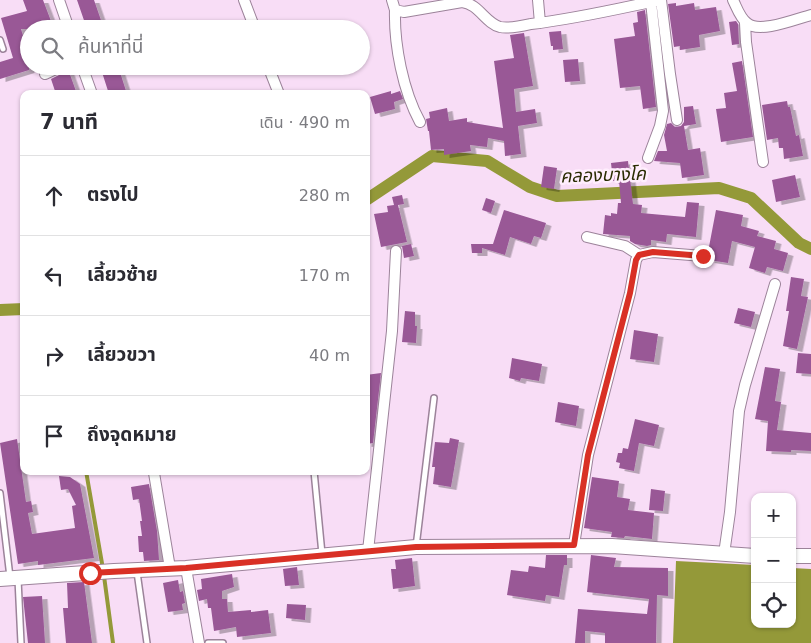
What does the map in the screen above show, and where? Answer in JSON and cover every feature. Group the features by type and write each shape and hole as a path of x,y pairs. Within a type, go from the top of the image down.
{"street":[{"path":"59,0 66,20"},
{"path":"244,0 252,20"},
{"path":"538,0 540,23"},
{"path":"732,0 745,23 763,162"},
{"path":"394,5 404,12 462,2 470,3 495,25 502,28 612,11 658,1"},
{"path":"658,1 677,120"},
{"path":"648,158 660,126 663,111 658,1"},
{"path":"394,5 395,25 403,76 411,105 420,122"},
{"path":"745,23 752,27 760,28 811,15"},
{"path":"85,75 91,90"},
{"path":"272,75 277,90"},
{"path":"587,237 625,246 639,255 653,252 703,256"},
{"path":"368,551 392,332 396,251"},
{"path":"574,545 589,448 630,293 636,260 639,255"},
{"path":"724,554 730,512 739,411 775,284"},
{"path":"154,475 170,568"},
{"path":"9,578 137,569 186,568 322,554 416,547 574,545 751,556"},
{"path":"796,556 811,556"},
{"path":"186,568 199,643"}],"lane":[{"path":"0,40 2,49"},
{"path":"416,547 434,398"},
{"path":"314,475 322,554"},
{"path":"0,493 9,578 21,643"},
{"path":"137,569 147,643"},
{"path":"208,643 223,643"}],"shaded area":[{"path":"676,561 751,565 751,628 796,628 796,568 811,569 811,643 673,643"}],"building":[{"path":"23,0 43,0 51,20 20,20 20,73 0,79 0,62 13,58 1,18 27,11"},
{"path":"77,0 94,0 101,20 84,20"},
{"path":"676,3 676,6 694,3 695,10 716,7 720,31 699,35 700,47 680,50 680,46 674,47 668,4"},
{"path":"645,10 656,107 643,109 640,86 620,88 614,39 635,36 633,23 638,22 637,12"},
{"path":"736,21 738,24 739,44 732,45 729,22"},
{"path":"561,31 563,49 553,50 549,32"},
{"path":"524,33 533,86 514,89 516,112 535,109 537,123 518,126 521,154 505,156 504,141 488,138 487,147 470,145 471,151 444,155 444,149 431,150 426,119 430,118 429,112 447,108 449,121 467,118 467,122 503,128 494,61 514,58 510,35"},
{"path":"578,59 580,81 565,82 563,60"},
{"path":"742,61 753,137 721,142 716,109 726,108 724,93 737,91 732,63"},
{"path":"59,75 70,75 76,90 55,90 51,79"},
{"path":"103,75 121,75 126,90 108,90"},
{"path":"391,91 391,94 400,91 403,99 394,102 395,109 375,114 370,97"},
{"path":"787,101 796,136 799,135 803,156 784,159 783,148 779,148 778,138 767,140 762,105"},
{"path":"693,106 696,124 684,126 688,150 700,148 704,175 682,178 680,163 654,161 658,151 667,151 664,135 667,124 671,123 675,127 681,126 684,122 684,107"},
{"path":"628,161 633,204 642,205 641,213 685,217 687,202 699,203 696,237 667,234 666,242 651,240 651,245 647,246 635,244 630,241 630,236 603,234 605,215 617,214 618,203 621,203 619,181 613,181 611,163"},
{"path":"544,166 557,168 554,189 541,187"},
{"path":"795,175 800,197 776,202 772,180"},
{"path":"402,195 404,204 398,205 407,242 381,247 374,214 388,212 387,206 394,205 392,197"},
{"path":"486,198 495,201 491,213 482,210"},
{"path":"504,210 546,223 541,238 534,236 531,244 510,237 505,255 482,248 482,253 472,253 471,244 493,244"},
{"path":"716,210 743,215 741,226 759,231 757,236 776,241 774,249 788,253 783,271 767,267 765,273 749,268 755,247 732,241 728,263 709,260 708,252"},
{"path":"411,244 414,256 404,258 402,246"},
{"path":"791,277 804,279 801,296 808,297 797,349 783,346 789,311 786,311"},
{"path":"738,308 755,312 751,327 734,323"},
{"path":"405,311 415,312 415,326 417,326 416,343 402,342"},
{"path":"634,330 658,334 654,362 630,359"},
{"path":"798,353 811,354 811,374 796,373"},
{"path":"512,358 542,364 539,381 521,378 520,381 509,378"},
{"path":"765,367 780,369 775,401 781,402 777,430 811,433 811,451 766,451 768,421 755,419"},
{"path":"381,373 373,443 370,443 370,374"},
{"path":"558,402 579,406 576,426 555,422"},
{"path":"635,419 659,425 654,446 639,443 634,471 619,468 620,463 616,462 618,453 622,453 623,448 628,449"},
{"path":"450,438 459,440 451,487 433,484 435,467 432,467 435,442 449,443"},
{"path":"17,439 20,475 22,475 26,502 31,501 33,512 28,513 32,534 75,528 72,506 76,505 68,489 61,490 59,476 70,477 80,484 94,558 38,565 38,561 18,564 0,443"},
{"path":"592,477 619,481 617,497 630,499 628,510 654,513 652,539 625,536 624,538 611,537 612,532 584,528"},
{"path":"149,484 157,531 159,560 144,561 143,552 139,552 138,536 142,536 140,521 142,521 139,499 133,500 131,487"},
{"path":"651,489 665,491 663,511 649,510"},
{"path":"546,555 567,555 567,565 564,565 559,597 546,595 545,601 507,595 511,570 528,572 529,566 545,568"},
{"path":"591,555 616,558 614,567 668,568 668,596 657,595 656,643 605,643 605,633 585,631 585,643 575,643 578,609 647,614 649,599 587,592"},
{"path":"412,558 415,586 393,589 391,569 396,569 395,560"},
{"path":"297,567 299,585 285,586 283,569"},
{"path":"232,574 234,587 222,591 222,599 227,599 228,612 268,610 271,633 237,637 236,627 214,631 211,608 208,608 207,599 199,601 197,590 202,589 201,579"},
{"path":"178,580 180,592 183,591 185,603 182,604 183,610 168,612 163,583"},
{"path":"84,582 92,643 66,643 63,608 68,608 67,583"},
{"path":"42,596 45,643 28,643 23,597"},
{"path":"287,604 306,605 305,620 286,618"}],"waterway":[{"name":"คลองบางโค","path":"370,197 432,156 487,161 530,187 557,196 719,188 751,198 799,243 811,249"},
{"name":"คลองบางโค","path":"0,310 20,309"},
{"path":"87,475 103,569"},
{"path":"104,576 113,643"}],"route":[{"path":"90,573 137,569 186,568 322,554 416,547 574,545 588,455 630,293 636,260 639,255 653,252 703,256"}]}
